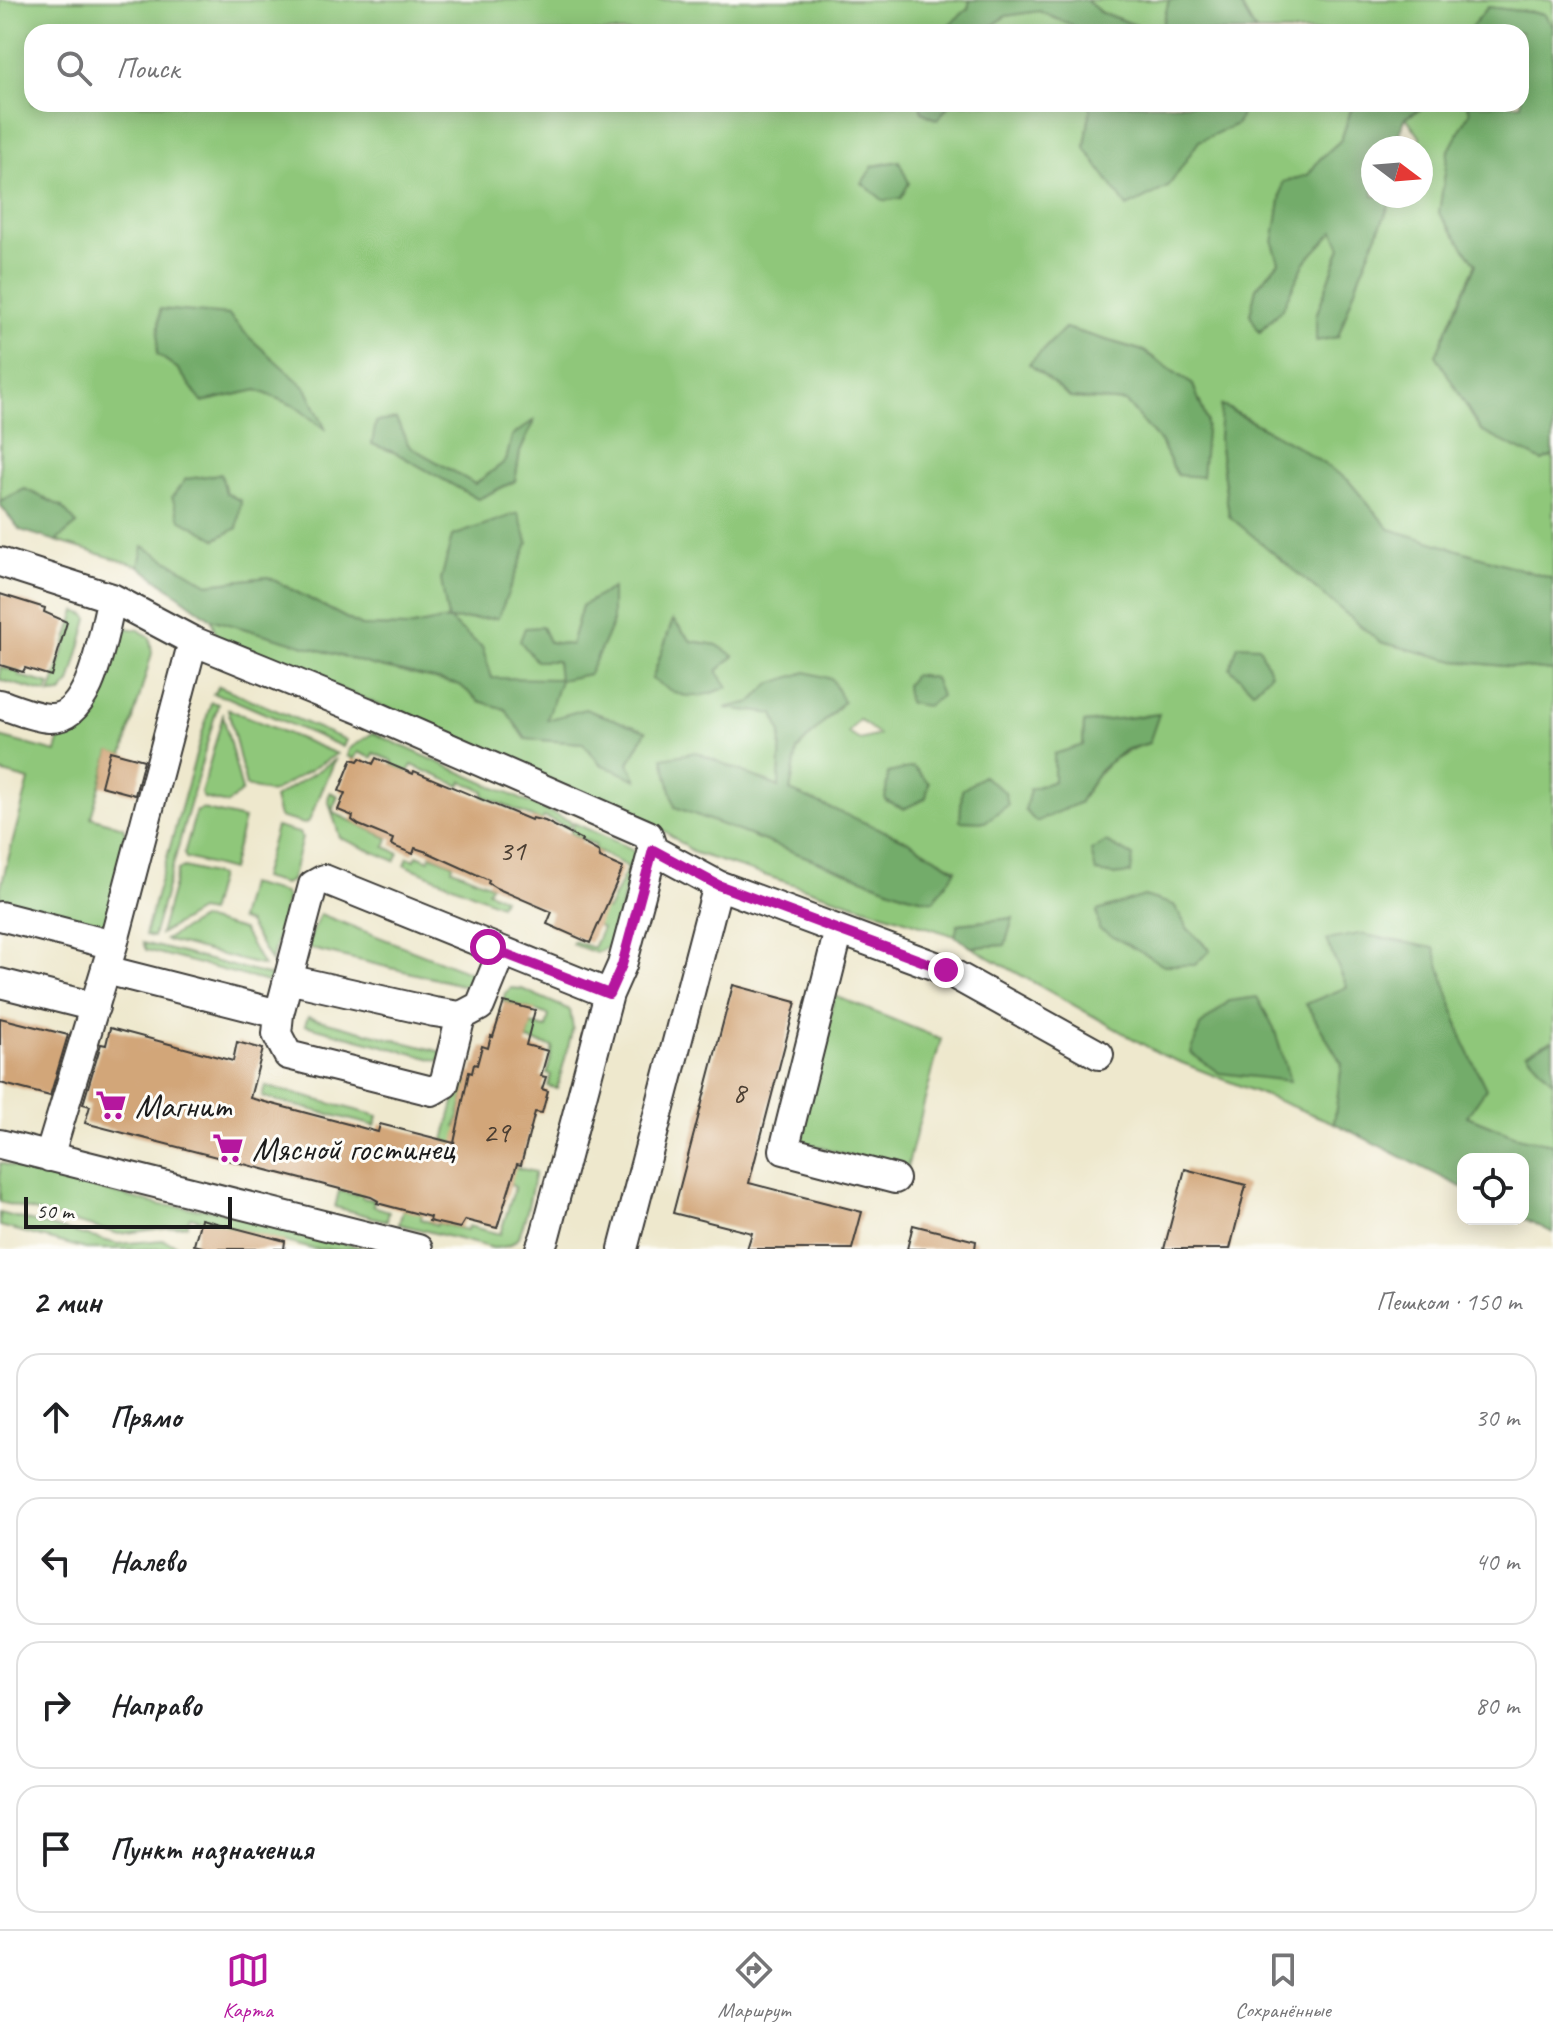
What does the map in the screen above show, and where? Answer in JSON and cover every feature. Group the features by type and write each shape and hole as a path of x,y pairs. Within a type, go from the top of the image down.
{"lane":[{"path":"0,562 112,598 193,641 367,712 648,835 653,850 622,965 609,994 540,1249"},
{"path":"0,704 49,718 73,709 83,698 89,684 112,598"},
{"path":"49,1157 110,957 193,641"},
{"path":"653,850 718,885 946,970 1099,1055"},
{"path":"461,1016 444,1084 432,1091 288,1055 277,1034 279,1014 313,885 324,879 609,994"},
{"path":"623,1249 718,885"},
{"path":"0,916 279,1014"},
{"path":"839,930 784,1150 895,1179"},
{"path":"288,979 461,1016 480,1006 502,952"},
{"path":"0,983 95,1007"},
{"path":"0,1144 418,1249"}],"green space":[{"path":"0,0 970,0 968,9 950,24 24,24 24,112 922,112 937,119 943,112 1090,112 1085,148 1168,187 1199,141 1236,124 1242,112 1350,112 1341,140 1308,175 1279,262 1263,281 1250,314 1260,332 1282,309 1305,262 1334,230 1341,247 1316,316 1338,337 1388,208 1433,208 1433,136 1419,136 1406,117 1415,112 1470,112 1448,152 1439,213 1476,264 1436,355 1542,461 1553,456 1553,579 1389,529 1348,480 1295,445 1222,405 1219,439 1229,516 1455,661 1553,671 1553,1040 1527,1053 1553,1082 1553,1144 1521,1138 1467,1116 1485,1089 1464,1043 1348,987 1306,1004 1342,1064 1334,1123 1162,1055 971,947 1005,945 1013,918 959,924 955,936 695,853 666,832 217,637 211,619 372,665 460,685 479,701 505,709 526,739 583,743 600,764 629,763 646,731 547,721 492,678 482,647 448,620 408,627 361,626 268,577 208,584 144,547 139,566 56,541 77,524 25,489 0,501","holes":["229,315 325,428 295,406 257,390 202,402 178,369 157,354","1065,328 1144,351 1193,385 1207,421 1177,475 1162,444 1126,402 1071,398","396,419 409,446 475,484 506,461 512,436 534,422 520,452 515,481 478,499 396,453 373,444","221,475 226,493 241,501 237,528 216,539","612,589 560,679 557,661 542,627 549,642 571,645 582,606","673,621 691,641 717,645 733,656 717,671 727,687 652,679","752,702 843,702 797,750 790,792 908,841 956,869 933,901 904,894 675,807 696,753 779,787 781,734 774,713 728,708","859,719 879,735 860,740 848,733","1107,721 1149,743 1115,758 1079,803 1030,789 1054,782 1083,745 1084,723","1144,896 1174,905 1188,929 1210,950"]},
{"path":"970,0 1086,0 1100,12 1132,24 1069,24 1039,11 1006,16 995,24 950,24 968,9"},
{"path":"1086,0 1169,0 1163,24 1132,24 1100,12"},
{"path":"1169,0 1241,0 1239,3 1251,24 1163,24"},
{"path":"1553,0 1553,27 1544,14 1488,7 1474,24 1251,24 1239,2"},
{"path":"1488,7 1544,14 1553,27 1553,456 1542,461 1481,431 1436,355 1476,264 1439,213 1448,152 1470,112 1529,112 1529,24 1474,24"},
{"path":"1039,11 1069,24 995,24 1006,16"},
{"path":"922,112 944,112 937,120"},
{"path":"1090,112 1242,112 1237,124 1199,141 1168,187 1127,207 1085,148"},
{"path":"1350,112 1415,112 1406,117 1398,136 1361,136 1361,208 1388,208 1338,337 1316,341 1316,316 1341,247 1334,231 1305,262 1282,309 1259,332 1250,314 1256,288 1279,262 1273,243 1283,182 1308,175 1341,140"},
{"path":"899,161 909,183 901,198 884,201 862,183 873,166"},
{"path":"160,309 229,315 306,388 326,430 295,406 257,390 202,402 178,369 157,354"},
{"path":"1065,328 1143,351 1193,385 1207,421 1202,477 1177,475 1162,444 1126,402 1071,398 1029,364"},
{"path":"1221,405 1295,445 1348,480 1389,529 1553,579 1553,671 1455,661 1380,642 1229,516 1219,439"},
{"path":"396,419 409,446 475,484 506,461 512,436 534,420 520,452 515,481 478,499 396,453 372,444 376,422"},
{"path":"221,474 226,493 241,501 237,528 216,539 180,519 172,497 186,479"},
{"path":"25,489 61,506 77,524 56,541 20,530 0,501"},
{"path":"518,513 528,543 498,618 449,620 482,647 492,678 559,679 557,661 536,661 520,641 525,628 542,627 549,642 571,645 582,606 612,588 612,625 589,674 560,680 547,720 585,709 646,731 629,763 637,780 600,764 583,743 526,739 505,709 479,701 460,685 372,665 211,619 139,566 143,546 208,584 268,577 361,626 408,627 448,619 441,580 452,536"},
{"path":"76,611 88,619 70,683 61,693 50,694"},
{"path":"673,620 691,641 717,645 734,656 717,671 728,687 705,695 688,696 652,679"},
{"path":"126,628 139,630 150,638 152,653 123,755 110,752 91,817 123,827 130,846 105,928 101,930 5,906 0,900 0,890 29,780 0,772 0,737 56,752 63,725 83,715 93,704 113,644"},
{"path":"1238,645 1259,646 1271,673 1253,691 1230,668"},
{"path":"0,667 19,672 19,676 50,684 47,693 0,680"},
{"path":"806,672 832,679 843,702 797,750 790,791 908,841 956,870 933,901 904,894 675,807 663,758 696,752 779,787 781,734 774,714 725,708 752,702 769,684"},
{"path":"914,675 934,678 941,696 927,706 908,703 906,685"},
{"path":"219,686 346,740 343,747 213,694"},
{"path":"211,702 218,704 153,937 145,935"},
{"path":"228,709 337,754 271,793 246,786"},
{"path":"1159,714 1149,743 1125,750 1100,770 1079,803 1036,822 1025,810 1030,789 1054,781 1054,754 1083,745 1084,723"},
{"path":"223,715 242,791 227,804 204,798 201,794"},
{"path":"373,733 572,822 569,828 544,817 541,821 483,796 484,791 462,781 460,786 412,765 408,772 374,753 372,758 358,752 354,759 347,756 349,749"},
{"path":"335,760 309,821 304,824 279,817 274,798"},
{"path":"913,767 929,783 926,798 904,809 885,800 888,773"},
{"path":"983,776 1005,792 1008,805 985,822 960,821 962,790"},
{"path":"330,792 338,796 334,813 388,838 385,847 399,853 395,861 340,838 328,799"},
{"path":"202,809 244,819 231,870 186,858 184,854 196,812"},
{"path":"574,823 635,853 613,939 608,947 596,953 572,944 574,941 593,948 602,928 596,925 603,908 608,910 628,867 570,833"},
{"path":"276,827 299,833 302,838 291,881 284,884 262,878"},
{"path":"1106,842 1133,856 1131,873 1114,875 1096,872 1091,851"},
{"path":"417,855 429,860 431,855 453,864 452,869 491,885 488,891 503,898 500,905 405,865 408,857 415,860"},
{"path":"184,867 219,876 209,913 199,911 160,934 178,870"},
{"path":"248,884 284,893 287,898 271,962 248,923 239,920"},
{"path":"1144,896 1174,905 1188,929 1210,950 1195,965 1164,965 1099,929 1097,911"},
{"path":"320,914 474,974 470,987 312,949 307,945"},
{"path":"1013,918 1005,945 971,947 955,936 958,924"},
{"path":"201,919 243,930 263,966 165,940"},
{"path":"1360,934 1434,948 1464,1043 1486,1089 1467,1116 1521,1138 1553,1144 1553,1233 1529,1221 1529,1153 1457,1153 1457,1185 1334,1123 1342,1064 1306,1004 1347,987 1326,940"},
{"path":"143,943 275,977 267,982 146,950"},
{"path":"511,988 522,989 570,1010 573,1028 557,1089 548,1086 551,1075 547,1073 553,1047 527,1040 531,1024 546,1028 549,1015 503,1001 505,993"},
{"path":"835,996 941,1039 906,1172 796,1140"},
{"path":"1257,997 1274,1028 1290,1081 1219,1073 1191,1053 1200,1026 1229,1001"},
{"path":"308,1017 442,1052 440,1061 305,1025"},
{"path":"1553,1040 1553,1082 1527,1053"},
{"path":"460,1080 468,1082 456,1127 462,1128 467,1148 444,1140"},
{"path":"265,1086 378,1116 375,1126 262,1097"},
{"path":"0,1163 160,1205 215,1210 367,1249 313,1249 190,1217 187,1225 119,1234 0,1202"},
{"path":"514,1167 535,1172 523,1226 516,1240 508,1246 493,1248 399,1224 403,1209 422,1214 421,1219 437,1225 467,1230 468,1226 500,1234 515,1187 510,1185"},
{"path":"358,1190 363,1191 362,1198 374,1200 373,1206 389,1211 387,1221 335,1207 339,1191 356,1195"},
{"path":"0,1213 118,1244 163,1240 175,1244 177,1249 86,1249 0,1226"}],"building":[{"path":"0,594 45,608 44,612 67,622 51,676 0,665"},
{"path":"110,751 144,760 135,795 101,786"},
{"path":"360,758 373,764 376,758 531,820 545,821 582,840 599,852 600,858 623,868 590,943 547,924 552,912 496,888 488,883 489,880 427,852 415,848 413,854 391,845 393,839 359,825 352,820 353,816 338,810 345,793 339,791 352,759 358,761"},
{"path":"733,985 796,1002 749,1183 862,1212 852,1249 747,1249 752,1233 673,1213"},
{"path":"504,1002 535,1010 526,1045 548,1051 541,1076 546,1077 542,1089 548,1091 542,1113 535,1112 521,1165 517,1164 497,1228 465,1220 460,1228 429,1221 430,1217 377,1203 371,1197 85,1123 90,1106 83,1104 101,1044 106,1045 110,1028 233,1061 237,1042 263,1049 250,1098 378,1132 380,1124 454,1143 469,1072 472,1073 474,1064 477,1065 482,1046 488,1048"},
{"path":"0,1018 68,1035 50,1096 0,1083"},
{"path":"1185,1169 1246,1185 1230,1249 1164,1249"},
{"path":"201,1219 285,1241 284,1249 211,1249 194,1245"},
{"path":"913,1225 976,1241 975,1249 907,1249"}],"place":[{"name":"Магнит","path":"111,1105"},
{"name":"Мясной гостинец","path":"228,1148"}],"route":[{"path":"488,947 609,994 622,965 653,850 718,885 946,970"}]}
